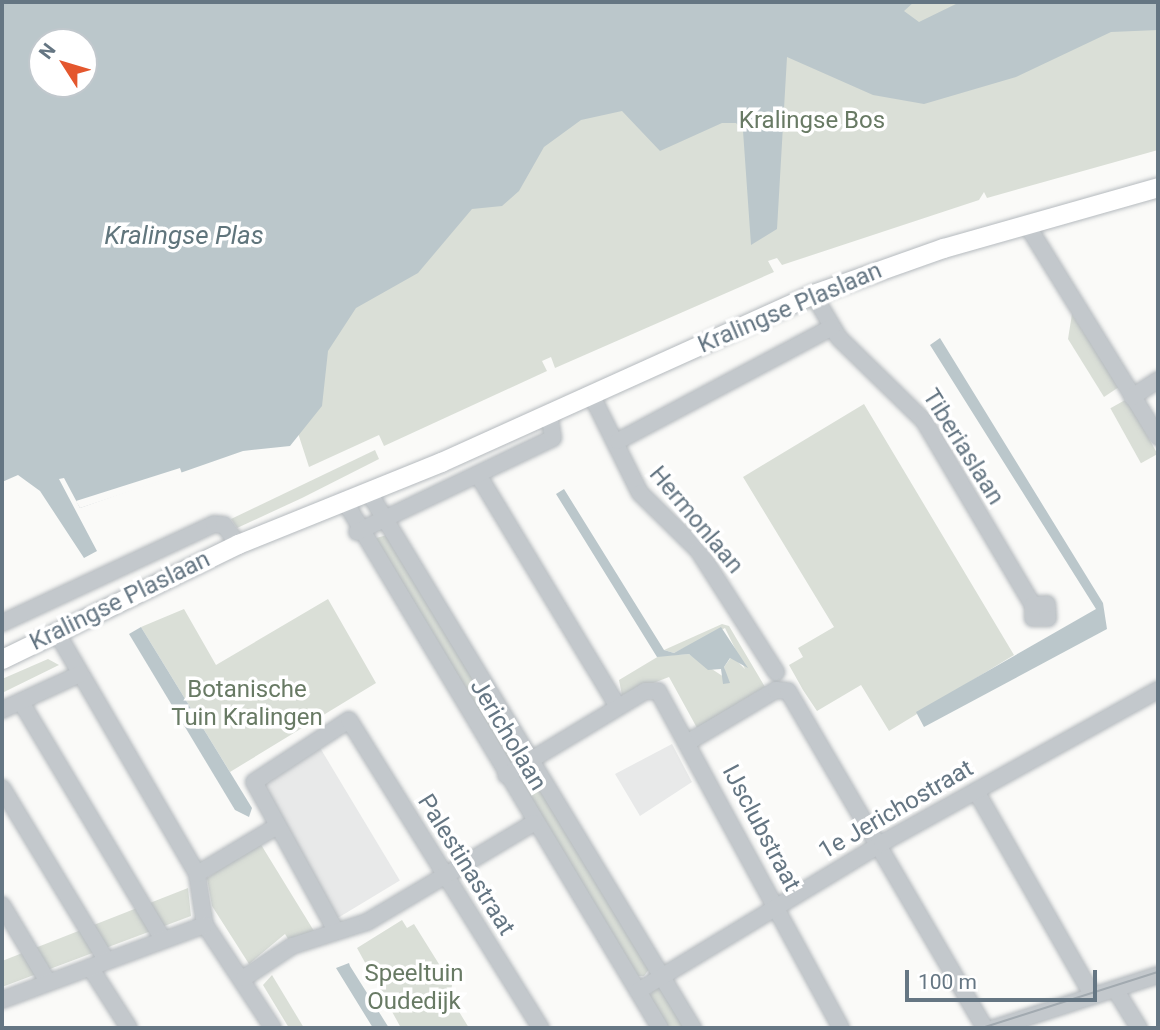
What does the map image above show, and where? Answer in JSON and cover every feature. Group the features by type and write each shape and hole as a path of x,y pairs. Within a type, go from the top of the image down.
{"main road":[{"name":"Kralingse Plaslaan","path":"2,659 60,638 239,544 549,413 813,293 1027,225 1158,187"}],"street":[{"path":"1027,225 1158,437"},
{"name":"Tiberiaslaan","path":"813,293 832,327 924,421 1033,605"},
{"name":"Kralingse Plaslaan","path":"618,441 832,327"},
{"path":"1132,397 1158,380"},
{"name":"Hermonlaan","path":"591,394 618,441 647,503 698,550 776,672"},
{"path":"358,532 381,517 480,478 553,438 549,413"},
{"path":"480,478 618,707 506,775"},
{"name":"Jericholaan","path":"368,491 381,517 693,1028"},
{"name":"Jericholaan","path":"344,500 358,532 660,1028"},
{"name":"Kralingse Plaslaan","path":"2,623 214,524 224,525 239,544"},
{"path":"60,638 197,874 205,925 244,978 273,1028"},
{"path":"2,710 80,674"},
{"path":"690,741 785,689 882,843 985,1028"},
{"name":"1e Jerichostraat","path":"661,976 882,843 1158,690"},
{"name":"IJsclubstraat","path":"618,707 658,691 690,741 841,1028"},
{"path":"21,702 163,939"},
{"name":"Palestinastraat","path":"274,828 256,778 339,723 356,724 444,874 541,1028"},
{"path":"2,788 106,960"},
{"path":"976,791 1093,996"},
{"path":"244,978 292,946 367,922 534,823"},
{"path":"197,874 274,828 336,931"},
{"path":"2,905 48,982"},
{"path":"2,1000 205,925"},
{"path":"90,967 129,1028"},
{"path":"994,1028 1017,1025 1158,975"},
{"path":"638,990 661,976"},
{"path":"1115,989 1139,1028"}],"shaded area":[{"path":"672,744 692,782 640,816 615,774"},
{"path":"319,746 400,881 337,918 256,784"}],"green space":[{"name":"Kralingse Bos","path":"793,2 1158,2 1158,150 987,198 984,192 979,200 782,265 777,258 768,261 774,272 555,368 551,357 542,361 547,371 384,446 379,435 309,467 268,341 496,123"},
{"path":"1072,314 1119,387 1104,397 1068,339"},
{"path":"1127,399 1158,454 1141,463 1110,408"},
{"path":"864,404 1014,655 889,731 861,685 817,711 803,690 789,665 803,657 798,648 834,627 743,477"},
{"path":"375,450 379,459 302,498 237,528 231,519"},
{"path":"387,535 521,753 509,765 376,538"},
{"name":"Botanische Tuin Kralingen","path":"328,599 376,683 230,772 141,627 184,609 216,665"},
{"path":"722,624 729,626 765,687 697,728 669,677 622,695 619,680 659,656 689,654 727,679 724,667 732,656 745,669 725,628 674,653 664,650"},
{"path":"48,659 59,665 2,693 2,679"},
{"path":"527,769 650,968 644,976 636,976 517,775"},
{"path":"260,843 314,931 290,942 285,934 249,964 212,906 207,878"},
{"path":"188,888 191,916 2,987 2,961"},
{"name":"Speeltuin Oudedijk","path":"402,920 407,928 414,924 452,985 450,997 469,1028 401,1028 357,948"},
{"path":"272,975 304,1028 289,1028 263,985"},
{"path":"655,987 661,987 689,1028 665,1028 648,998"}],"water":[{"name":"Kralingse Plas","path":"2,2 914,2 904,11 919,22 960,2 1158,2 1158,30 1111,32 1016,77 924,104 873,95 787,57 777,229 751,245 743,131 736,123 722,123 660,151 622,111 581,120 544,147 519,191 502,206 472,209 418,273 356,308 328,351 322,406 290,446 243,451 80,508 64,478 59,479 97,551 84,558 40,491 18,475 2,482"},
{"path":"940,338 1103,603 1107,629 924,727 916,712 1096,609 930,345"},
{"path":"564,489 664,650 674,653 721,627 748,668 730,658 724,667 730,683 723,684 721,669 708,670 689,654 657,657 556,494"},
{"path":"141,627 252,808 249,817 235,810 129,634"},
{"path":"349,963 389,1028 373,1028 336,968"}],"pier":[{"path":"180,468 182,474 80,508 76,501"}],"tram line":[{"path":"982,1028 1158,972"}]}
